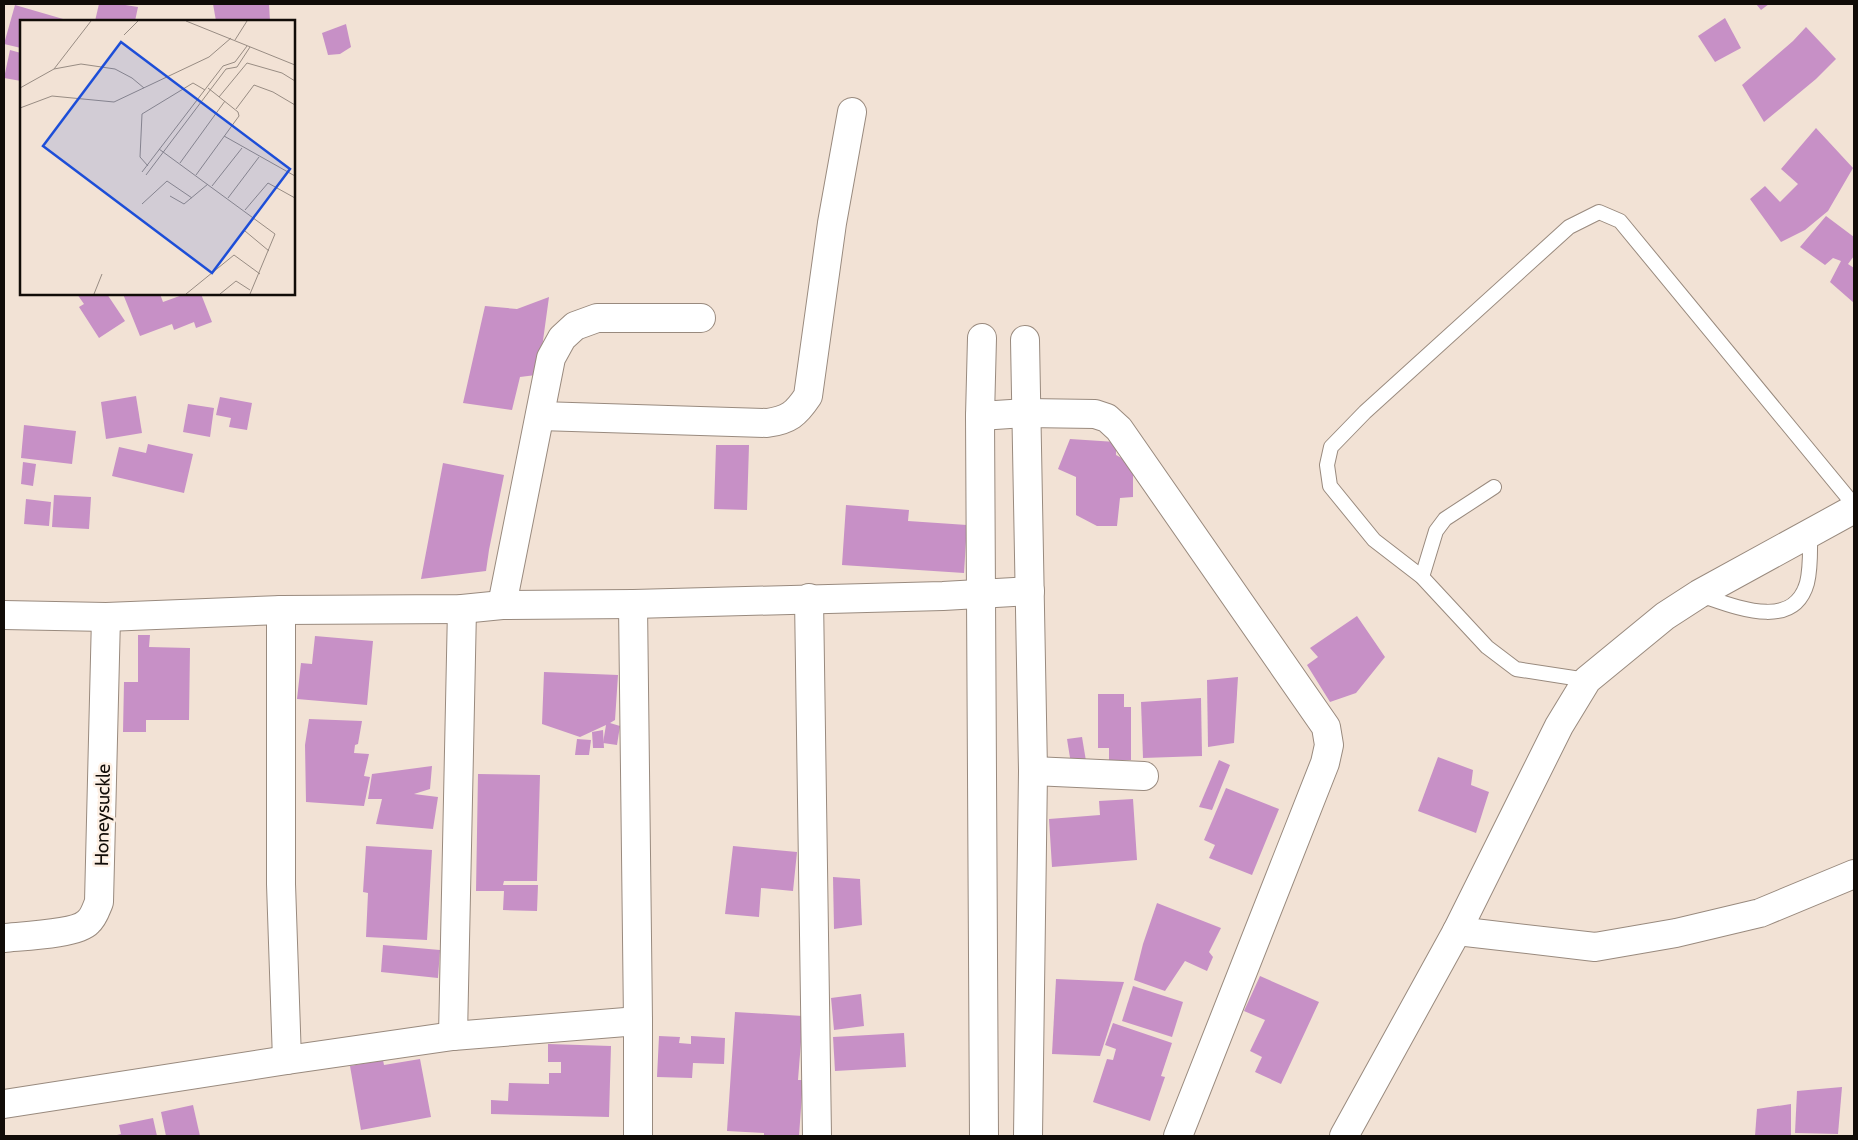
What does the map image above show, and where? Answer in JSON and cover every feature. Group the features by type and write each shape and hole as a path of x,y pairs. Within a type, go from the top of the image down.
{"street":[{"path":"540,416 767,422 780,421 792,416 808,396 832,223 852,112"},
{"path":"502,605 551,358 562,338 575,326 596,318 700,318"},
{"path":"982,338 980,416 984,1136"},
{"path":"1025,340 1033,771 1028,1136"},
{"path":"980,416 1027,413 1095,414 1106,418 1119,429 1326,727 1330,745 1325,763 1178,1136"},
{"path":"1344,1136 1457,931 1559,726 1587,680 1665,616 1699,594 1854,507"},
{"path":"4,615 106,617 281,610 462,609 502,605 632,604 1030,591"},
{"path":"809,598 817,1136"},
{"path":"632,604 638,1136"},
{"path":"453,1036 462,609"},
{"path":"281,610 281,884 288,1060"},
{"name":"Honeysuckle","path":"4,938 76,929 87,924 99,902 106,617"},
{"path":"1033,771 1144,776"},
{"path":"1457,931 1595,946 1676,933 1760,913 1854,874"},
{"path":"4,1104 453,1036 638,1021"}],"lane":[{"path":"1587,680 1516,669 1487,648 1422,577 1374,540 1330,486 1328,465 1331,447 1365,412 1570,228 1599,212 1620,221 1854,507"},
{"path":"1422,577 1436,531 1445,519 1494,487"},
{"path":"1699,594 1739,608 1763,613 1787,608 1798,600 1806,584 1810,533"}],"building":[{"path":"99,4 119,4 138,7 135,20 95,20"},
{"path":"213,4 269,4 270,20 216,20"},
{"path":"1756,4 1769,4 1761,10"},
{"path":"15,5 67,20 20,20 20,48 4,44"},
{"path":"1725,18 1741,48 1715,62 1698,36"},
{"path":"346,24 351,47 340,54 328,55 322,33"},
{"path":"1806,27 1836,59 1816,79 1764,122 1742,85 1793,41"},
{"path":"10,50 20,53 20,81 4,78"},
{"path":"1816,128 1853,168 1828,211 1805,230 1781,242 1750,199 1765,186 1780,202 1798,184 1781,169"},
{"path":"1826,216 1854,237 1854,256 1848,264 1854,268 1854,303 1830,282 1841,261 1833,258 1825,265 1800,247"},
{"path":"78,295 108,295 125,321 99,338 79,307 84,304"},
{"path":"123,295 160,295 163,302 182,295 201,295 212,322 196,328 194,322 174,330 172,324 140,336"},
{"path":"549,297 541,355 536,375 520,377 512,410 463,403 485,306 517,309"},
{"path":"136,396 142,433 106,439 101,402"},
{"path":"220,397 252,403 247,430 229,427 231,418 216,415"},
{"path":"188,404 214,408 210,437 183,432"},
{"path":"24,425 76,431 72,464 21,458"},
{"path":"1070,439 1116,442 1116,455 1133,464 1133,497 1120,498 1117,526 1097,526 1076,515 1076,477 1058,469"},
{"path":"148,444 193,454 184,493 112,476 119,447 146,453"},
{"path":"716,445 749,445 747,510 714,509"},
{"path":"23,462 36,464 33,486 21,484"},
{"path":"443,463 504,475 486,571 421,579"},
{"path":"54,495 91,497 89,529 52,527"},
{"path":"26,499 51,502 49,526 24,524"},
{"path":"846,505 909,510 908,521 967,525 964,573 842,565"},
{"path":"1357,616 1385,657 1356,693 1330,702 1307,665 1318,657 1310,648"},
{"path":"138,635 150,635 149,647 190,648 189,720 146,720 146,732 123,732 124,682 138,682"},
{"path":"315,636 373,641 367,705 297,699 301,663 312,664"},
{"path":"544,672 618,675 615,720 610,723 620,726 617,745 603,743 606,725 580,737 542,724"},
{"path":"1238,677 1234,743 1208,747 1207,680"},
{"path":"1098,694 1124,694 1124,707 1131,707 1131,760 1109,760 1109,748 1098,748"},
{"path":"1201,698 1202,756 1143,758 1141,702"},
{"path":"309,719 362,721 358,744 355,745 354,753 369,754 364,776 370,777 364,806 306,802 305,745"},
{"path":"603,730 604,748 593,748 592,732"},
{"path":"1082,737 1086,761 1071,764 1067,739"},
{"path":"577,739 591,740 589,755 575,755"},
{"path":"1438,757 1473,770 1471,785 1489,792 1476,833 1418,811"},
{"path":"1219,760 1230,765 1212,810 1199,807"},
{"path":"432,766 430,789 414,794 438,797 433,829 376,824 382,799 368,799 372,774"},
{"path":"478,774 540,775 537,881 504,881 503,885 538,885 537,911 503,910 504,891 476,891"},
{"path":"1226,788 1279,809 1252,875 1209,858 1215,845 1204,840"},
{"path":"1133,799 1137,860 1052,867 1049,819 1100,815 1099,801"},
{"path":"366,846 432,850 427,940 366,937 368,893 363,892"},
{"path":"733,846 797,852 793,891 761,888 759,917 725,914"},
{"path":"833,877 860,879 862,925 834,929"},
{"path":"1157,903 1221,928 1209,952 1213,957 1207,971 1185,961 1165,991 1134,980 1143,944"},
{"path":"383,945 440,950 438,978 381,972"},
{"path":"1260,976 1319,1002 1281,1084 1255,1072 1262,1057 1250,1051 1265,1020 1244,1011"},
{"path":"1056,979 1124,982 1100,1056 1052,1054"},
{"path":"1133,986 1183,1002 1172,1037 1122,1021"},
{"path":"861,994 864,1026 834,1030 831,998"},
{"path":"735,1012 803,1016 798,1080 803,1080 799,1136 764,1136 764,1133 727,1131"},
{"path":"1113,1023 1172,1043 1161,1076 1165,1077 1150,1121 1093,1102 1107,1059 1113,1060 1116,1049 1105,1045"},
{"path":"904,1033 906,1067 835,1071 833,1037"},
{"path":"659,1036 680,1037 679,1043 691,1044 691,1036 725,1038 724,1064 693,1063 692,1078 657,1077"},
{"path":"548,1044 611,1046 609,1117 491,1114 491,1100 508,1101 509,1083 549,1084 549,1073 561,1073 561,1062 548,1062"},
{"path":"420,1059 431,1117 361,1130 350,1066 383,1060 384,1065"},
{"path":"1842,1087 1838,1134 1795,1133 1797,1091"},
{"path":"1791,1104 1791,1136 1755,1136 1757,1109"},
{"path":"193,1105 200,1136 166,1136 161,1112"},
{"path":"153,1118 157,1136 113,1136 121,1134 119,1125"}]}
